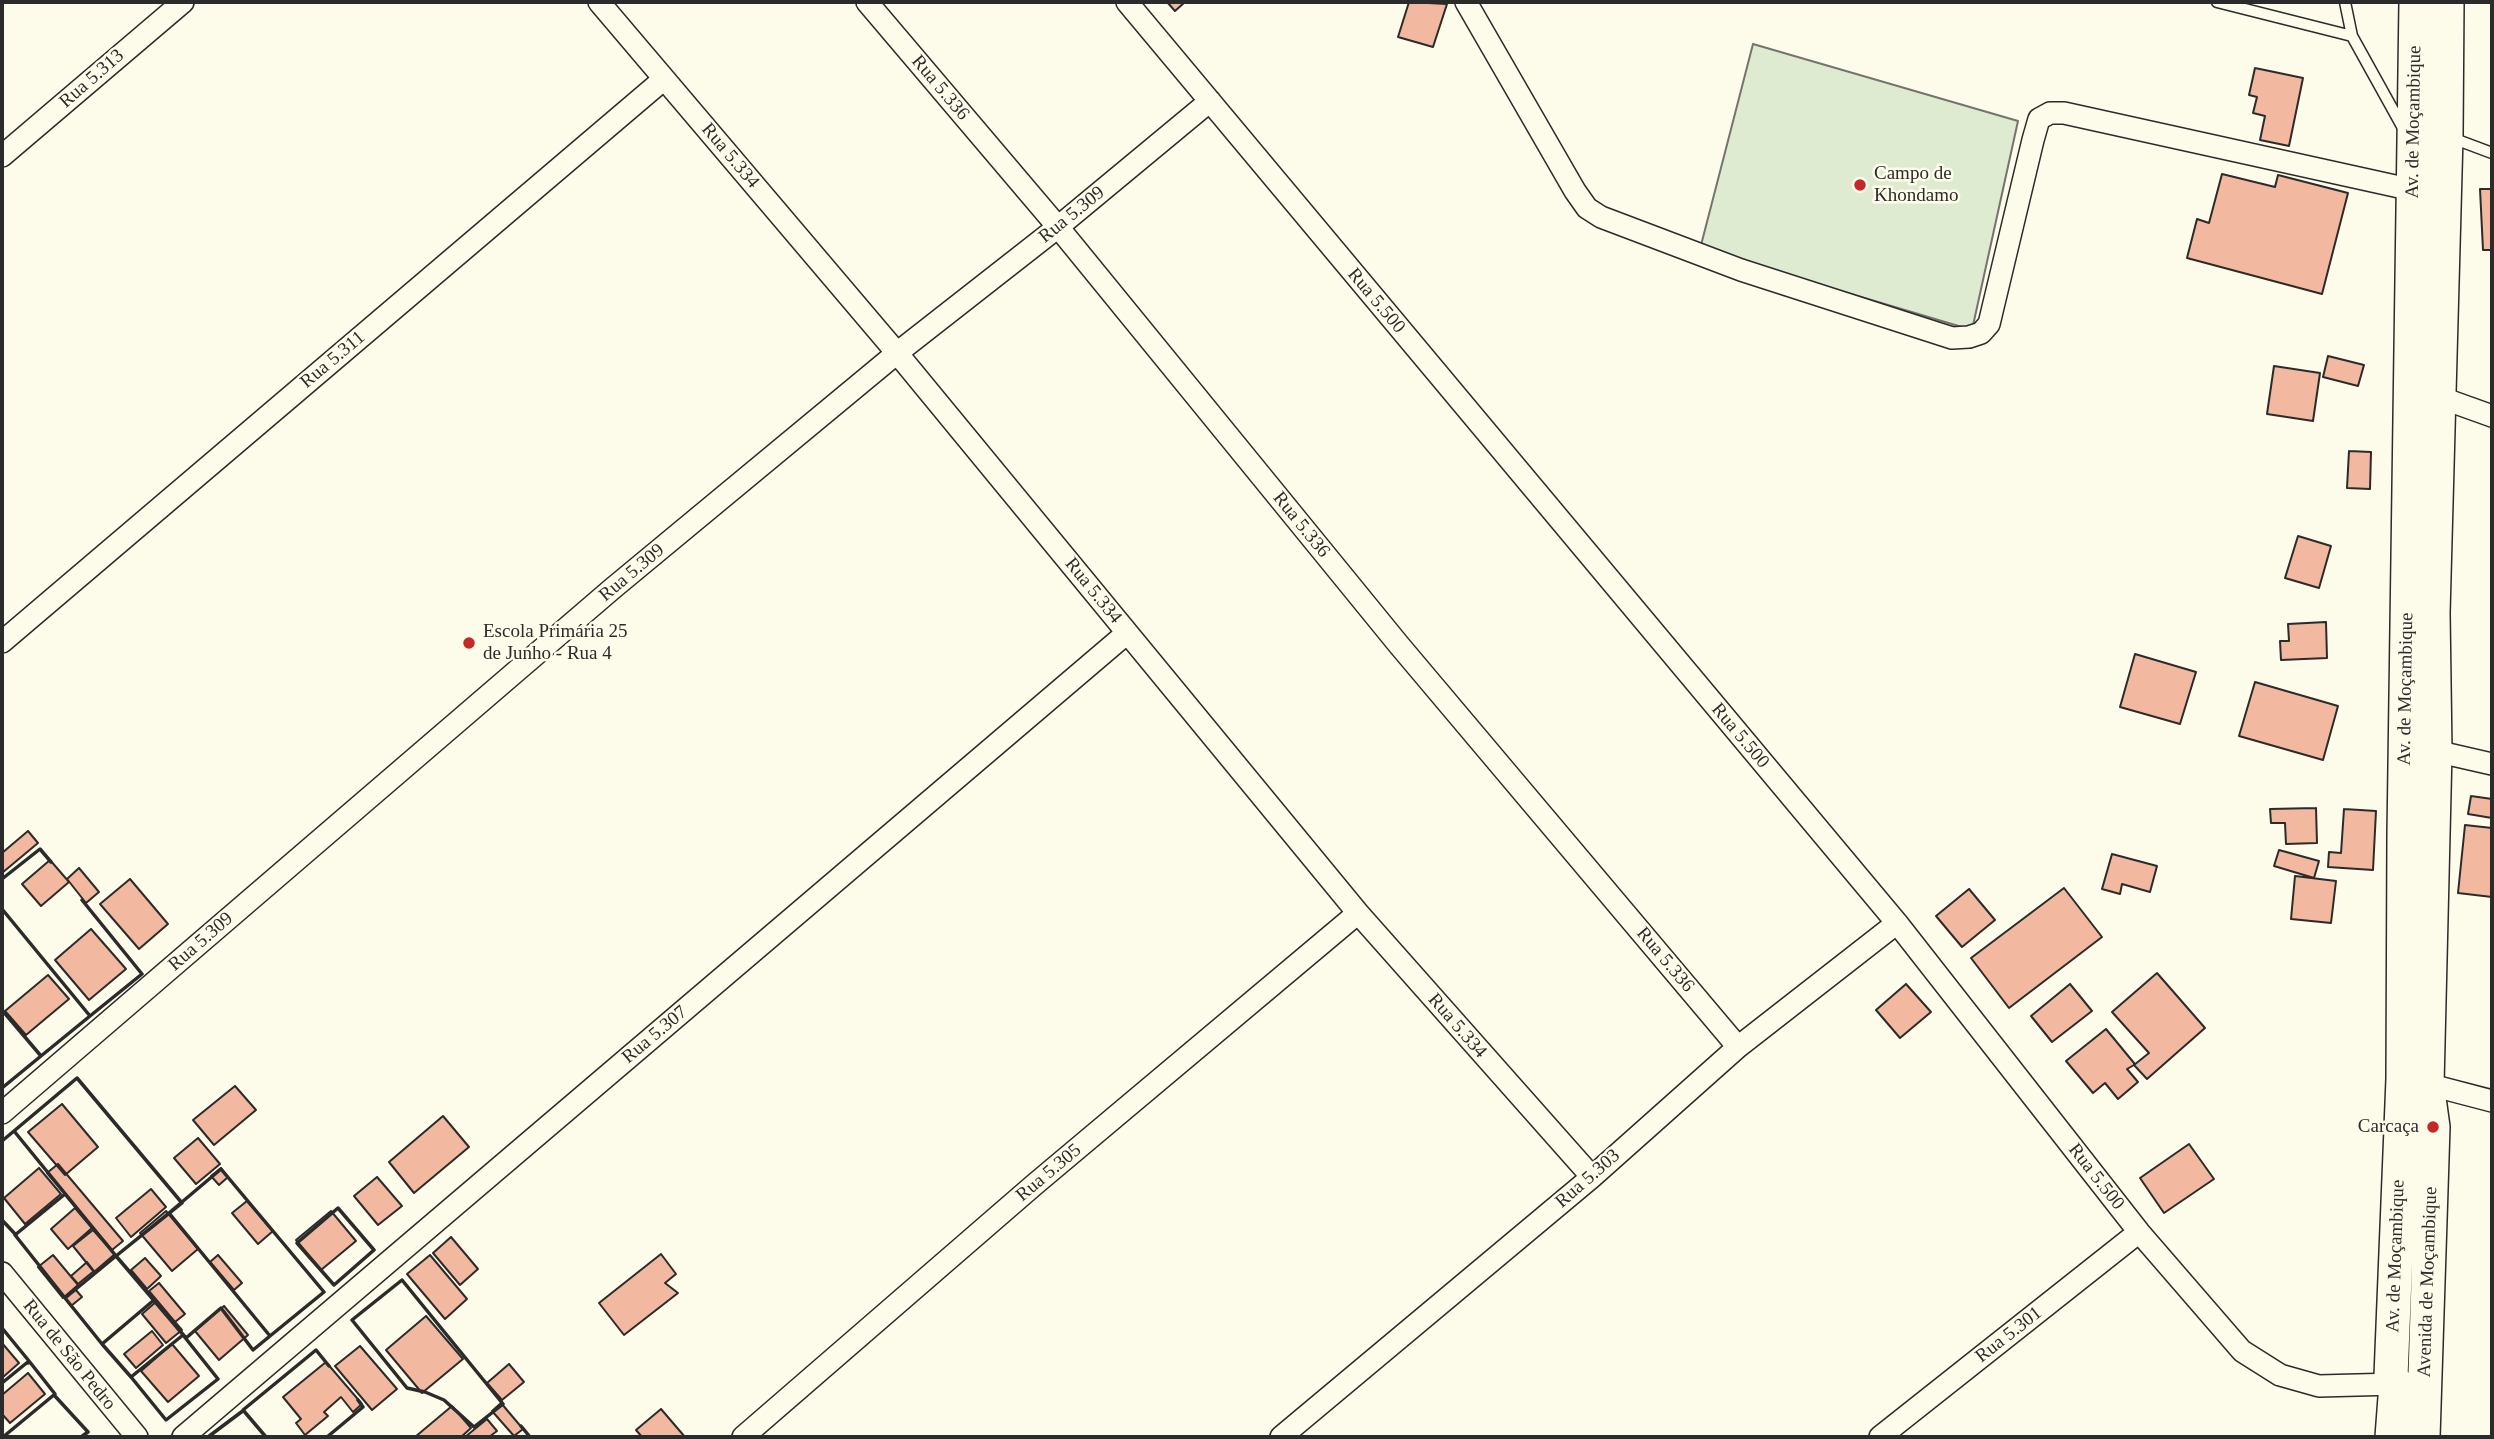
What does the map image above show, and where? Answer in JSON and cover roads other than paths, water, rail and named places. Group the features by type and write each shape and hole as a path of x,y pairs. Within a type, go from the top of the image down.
{"highway":[{"name":"Av. de Moçambique","path":"2394,1380 2403,1079 2416,2"},
{"name":"Av. de Moçambique","path":"2433,1127 2427,1084 2435,751 2432,613 2446,136 2447,2"},
{"name":"Avenida de Moçambique","path":"2423,1437 2433,1127"},
{"name":"Avenida de Moçambique","path":"2392,1437 2394,1380"}],"street":[{"name":"Rua 5.313","path":"2,156 183,2"},
{"name":"Rua 5.334","path":"599,2 897,353 1358,913 1592,1177"},
{"name":"Rua 5.336","path":"867,2 1058,228 1399,645 1738,1047"},
{"name":"Rua 5.500","path":"1127,2 1897,923 2139,1232 2242,1351 2280,1375 2319,1386 2394,1380"},
{"path":"1466,2 1587,208 1601,217 1741,270 1952,338 1981,333 1989,324 2033,140 2039,120 2050,113 2064,113 2413,190"},
{"name":"Rua 5.311","path":"2,642 664,79"},
{"name":"Rua 5.309","path":"2,1113 612,589 897,353 1058,228 1210,101"},
{"path":"2439,397 2492,416"},
{"name":"Rua 5.307","path":"183,1437 1127,633"},
{"path":"2435,751 2492,764"},
{"name":"Rua 5.305","path":"743,1437 1034,1185 1358,913"},
{"name":"Rua 5.303","path":"1281,1437 1592,1177 1738,1047 1897,923"},
{"path":"2427,1084 2492,1101"},
{"name":"Rua 5.301","path":"1880,1437 2139,1232"},
{"name":"Rua de São Pedro","path":"2,1273 137,1437"}],"lane":[{"path":"2217,2 2353,36"},
{"path":"2345,2 2353,36 2413,146"},
{"path":"2446,136 2492,153"}],"place":[{"name":"Campo de Khondamo","path":"1860,185"},
{"name":"Escola Primária 25 de Junho - Rua 4","path":"469,643"},
{"name":"Carcaça","path":"2433,1127"}]}
